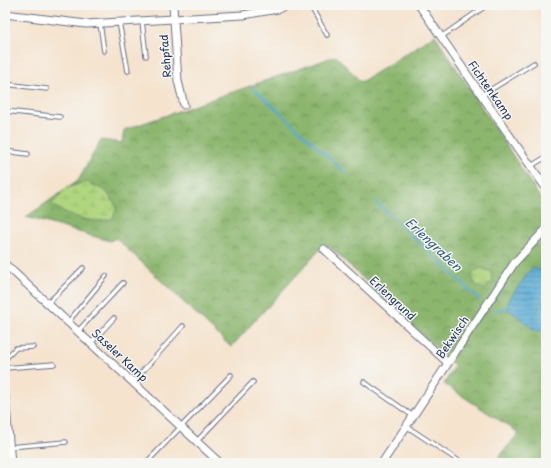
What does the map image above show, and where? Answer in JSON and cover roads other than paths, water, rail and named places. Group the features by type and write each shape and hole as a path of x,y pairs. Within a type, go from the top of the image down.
{"street":[{"name":"Rehpfad","path":"173,5 178,81 184,105"},
{"path":"5,14 86,24 243,15 278,9 286,5"},
{"name":"Fichtenkamp","path":"419,5 546,188"},
{"name":"Bekwisch","path":"382,463 515,262 546,229"},
{"name":"Erlengrund","path":"324,249 448,363"},
{"name":"Saseler Kamp","path":"5,264 220,463"},
{"path":"5,397 11,463"}],"lane":[{"path":"310,5 327,35"},
{"path":"441,37 487,5"},
{"path":"142,21 146,56"},
{"path":"119,22 128,71"},
{"path":"100,23 104,51"},
{"path":"481,96 534,63"},
{"path":"5,84 46,88"},
{"path":"5,111 60,117"},
{"path":"5,151 28,154"},
{"path":"531,166 546,157"},
{"path":"48,304 83,268"},
{"path":"68,322 106,276"},
{"path":"78,331 123,283"},
{"path":"91,343 114,318"},
{"path":"133,382 184,326"},
{"path":"5,359 16,348 33,347"},
{"path":"5,368 54,364"},
{"path":"146,463 231,375"},
{"path":"197,441 253,382"},
{"path":"364,382 413,416"},
{"path":"406,426 462,463"},
{"path":"9,447 66,442"}],"water":[{"path":"532,268 546,271 546,329 537,332 507,308 510,298"}],"waterway":[{"name":"Erlengraben","path":"252,87 346,173"},
{"name":"Erlengraben","path":"376,202 480,300"},
{"name":"Erlengraben","path":"494,310 507,308"}]}
